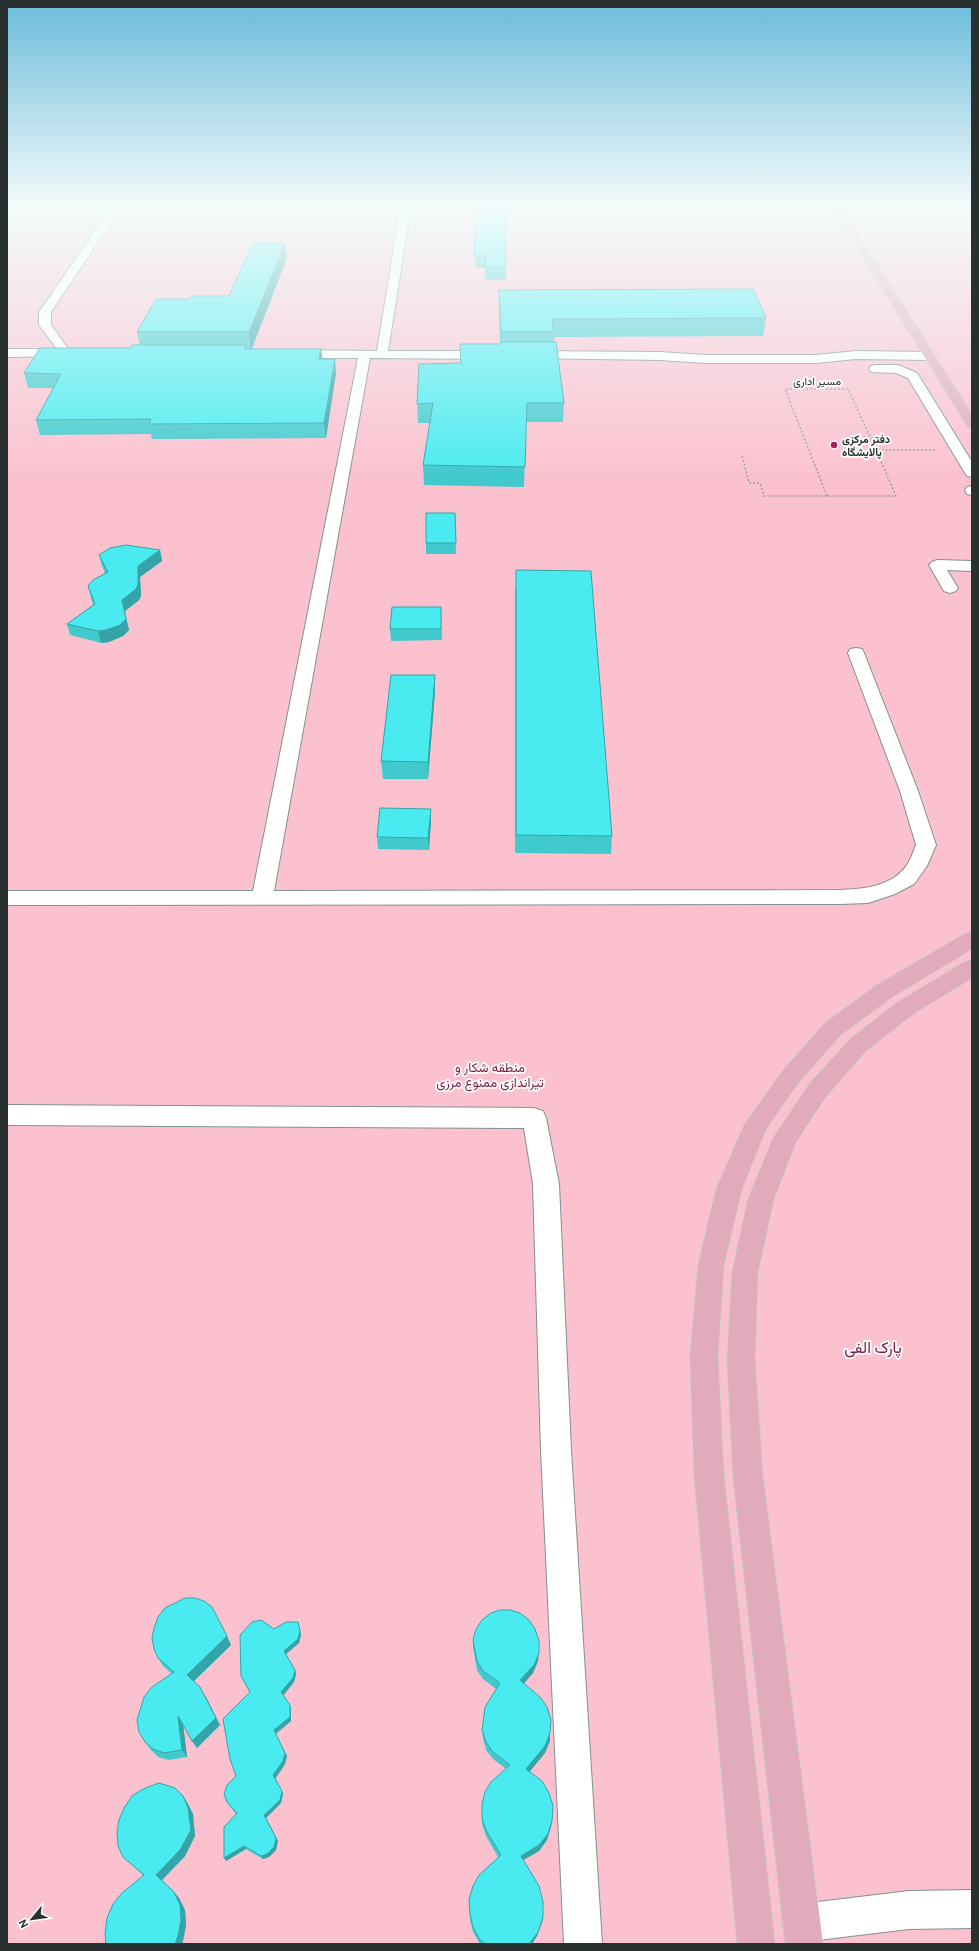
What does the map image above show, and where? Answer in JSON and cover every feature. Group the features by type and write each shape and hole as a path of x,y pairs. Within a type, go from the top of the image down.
{"main road":[{"path":"892,296 972,424"},
{"path":"927,352 942,352"},
{"path":"756,1944 709,1475 704,1355 711,1265 729,1189 756,1125 791,1076 833,1029 882,992 972,939"},
{"path":"803,1934 748,1477 741,1360 745,1272 761,1200 785,1138 817,1091 858,1045 904,1009 972,968"}],"street":[{"path":"56,296 45,312 45,324 64,353"},
{"path":"262,897 386,296"},
{"path":"579,355 606,344"},
{"path":"637,344 705,359 761,354 830,353 856,355 927,352"},
{"path":"698,347 816,358 862,368 898,369 912,376 972,474"},
{"path":"516,355 579,355 660,350 711,349"},
{"path":"7,354 80,353"},
{"path":"816,358 830,353"},
{"path":"830,353 836,361 845,365"},
{"path":"278,354 500,355"},
{"path":"950,588 937,565 972,566"},
{"path":"7,898 868,896 888,889 907,879 917,866 926,845 909,791 856,653"},
{"path":"7,1114 534,1118 546,1184 556,1450 582,1944"},
{"path":"803,1934 909,1910 972,1909"}],"path":[{"name":"مسیر اداری","path":"742,456 749,483 760,483 764,496 827,496 896,496 848,389 785,389 827,496"},
{"path":"876,450 957,450"}],"green space":[{"name":"منطقه شکار و تیراندازی ممنوع مرزی","path":"7,296 972,296 972,1944 7,1944"}],"building":[{"path":"192,296 264,296 249,332 137,332 156,299 190,299"},
{"path":"499,296 756,296 766,318 552,319 554,332 501,332"},
{"path":"501,342 556,342 564,403 527,403 525,467 423,465 433,403 417,404 419,364 461,363 460,344 501,344"},
{"path":"132,345 246,345 244,349 321,349 319,359 335,359 324,423 149,424 151,419 36,420 61,374 24,373 40,348 130,348"},
{"path":"426,513 455,513 456,543 426,543"},
{"path":"126,545 160,550 138,566 138,585 136,589 122,600 126,619 120,625 98,631 67,624 95,604 88,586 93,580 108,572 99,555 110,548"},
{"path":"516,570 591,571 612,836 516,835"},
{"path":"392,607 441,607 441,629 390,629"},
{"path":"391,675 435,675 428,762 381,761"},
{"path":"380,808 431,809 428,838 377,837"},
{"path":"185,1598 195,1598 204,1601 212,1607 227,1636 187,1675 200,1687 216,1718 192,1741 178,1716 182,1750 164,1753 153,1749 145,1742 139,1732 137,1720 144,1697 152,1687 174,1672 158,1658 154,1649 152,1638 158,1617 165,1608"},
{"path":"500,1610 510,1610 520,1613 529,1620 535,1629 539,1641 539,1653 534,1665 520,1680 540,1697 547,1707 551,1720 550,1733 545,1746 526,1769 542,1781 549,1793 553,1806 552,1821 548,1834 539,1845 521,1856 539,1886 543,1902 543,1917 538,1932 529,1944 486,1944 480,1940 473,1927 470,1914 469,1900 473,1886 479,1875 501,1855 486,1830 482,1818 482,1804 485,1792 491,1782 510,1765 493,1752 486,1742 482,1730 485,1707 500,1683 483,1671 477,1661 473,1640 476,1629 482,1620 491,1613"},
{"path":"261,1620 274,1629 286,1622 298,1622 300,1631 298,1639 284,1651 295,1670 293,1678 281,1692 290,1705 290,1717 274,1730 285,1753 283,1761 273,1775 282,1791 280,1800 264,1815 276,1838 274,1847 267,1854 261,1856 244,1846 224,1858 224,1827 237,1813 227,1802 224,1794 227,1785 236,1776 230,1759 223,1719 250,1692 241,1676 240,1635 252,1622"},
{"path":"159,1783 175,1788 183,1796 188,1808 191,1830 180,1850 156,1875 174,1892 180,1905 181,1920 178,1936 175,1944 106,1944 105,1933 107,1918 113,1904 122,1893 144,1875 123,1857 118,1846 117,1833 119,1820 124,1808 132,1796 143,1789"}],"place":[{"name":"دفتر مرکزی پالایشگاه","path":"834,445"}],"park label":[{"name":"پارک الفی","path":"873,1347"}]}
